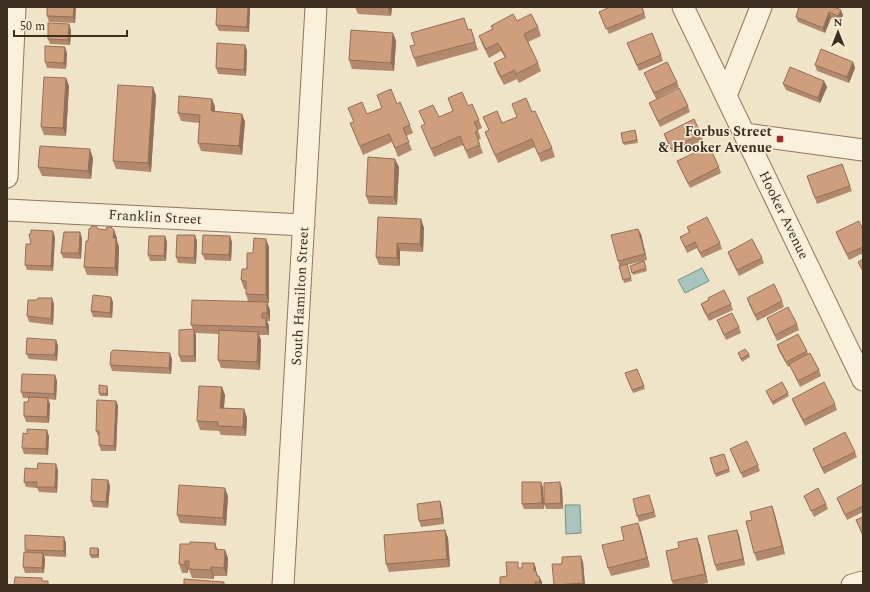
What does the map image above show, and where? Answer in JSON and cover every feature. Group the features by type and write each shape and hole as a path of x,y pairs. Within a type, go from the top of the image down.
{"street":[{"path":"7,177 15,7"},
{"name":"South Hamilton Street","path":"282,585 316,7"},
{"name":"Hooker Avenue","path":"683,7 863,380"},
{"path":"726,96 761,7"},
{"path":"745,134 863,150"},
{"name":"Franklin Street","path":"7,210 304,225"},
{"path":"852,585 863,582"}],"water":[{"path":"702,268 709,281 685,293 678,280"},
{"path":"565,505 580,505 581,533 566,534"}],"building":[{"path":"47,7 74,7 73,17 47,16"},
{"path":"217,7 248,7 247,27 216,25"},
{"path":"610,7 642,7 644,13 606,29 599,12"},
{"path":"799,7 834,7 841,10 838,16 829,12 823,28 796,17"},
{"path":"513,14 517,21 531,14 538,27 524,34 538,63 516,74 514,70 501,77 494,63 506,57 498,43 486,49 479,36 493,29 491,26"},
{"path":"464,18 468,30 471,29 475,42 414,58 410,46 415,45 411,33"},
{"path":"48,23 69,24 68,40 48,39"},
{"path":"351,30 393,33 391,63 349,60"},
{"path":"652,33 661,55 637,65 627,43"},
{"path":"217,43 245,45 244,70 216,68"},
{"path":"45,46 65,47 64,63 45,62"},
{"path":"821,49 853,62 847,77 815,65"},
{"path":"667,62 677,82 654,93 644,73"},
{"path":"790,67 824,81 818,98 783,84"},
{"path":"44,77 66,78 63,128 41,127"},
{"path":"118,85 153,87 148,163 113,161"},
{"path":"679,88 688,106 658,121 649,103"},
{"path":"391,89 397,104 400,102 410,125 403,128 409,142 395,148 389,134 360,146 350,123 354,122 348,108 362,102 367,114 382,108 377,95"},
{"path":"462,92 468,106 472,104 479,120 474,122 478,130 475,132 480,145 466,151 460,136 431,149 421,126 425,124 419,111 433,105 439,117 453,111 448,98"},
{"path":"179,96 212,99 211,111 242,114 239,146 198,143 200,115 178,113"},
{"path":"526,98 532,112 535,111 552,148 538,154 532,139 495,155 485,132 489,130 483,117 497,111 502,123 517,117 512,104"},
{"path":"694,119 701,134 671,149 664,134"},
{"path":"635,130 637,140 623,143 621,133"},
{"path":"40,146 90,149 88,171 38,167"},
{"path":"709,146 719,167 688,183 677,161"},
{"path":"368,157 395,159 394,197 366,196"},
{"path":"842,164 850,186 815,198 807,176"},
{"path":"378,217 421,219 420,244 397,243 397,258 376,257"},
{"path":"707,217 720,243 700,253 695,242 685,247 680,237 690,232 687,227"},
{"path":"859,221 863,230 863,247 847,254 836,232"},
{"path":"92,226 96,226 98,229 106,230 107,227 111,227 114,230 113,238 116,238 115,268 84,267 86,241 88,241 89,229"},
{"path":"638,229 645,254 618,261 611,235"},
{"path":"31,230 53,231 51,266 25,265 26,244 31,244 29,234 31,234"},
{"path":"64,232 80,232 79,253 61,253"},
{"path":"177,235 195,235 194,258 176,257"},
{"path":"203,235 230,236 229,255 202,254"},
{"path":"149,236 165,236 164,256 148,255"},
{"path":"254,238 266,239 266,295 246,294 246,281 241,280 242,269 247,269 247,253 253,253"},
{"path":"752,239 762,258 737,270 728,252"},
{"path":"863,259 863,271 858,262"},
{"path":"644,261 646,268 632,273 630,266"},
{"path":"627,264 631,278 623,280 619,266"},
{"path":"774,284 782,301 755,315 747,298"},
{"path":"724,290 731,304 707,315 701,304 709,300 708,298"},
{"path":"93,295 111,297 110,313 91,311"},
{"path":"38,298 52,298 51,319 27,316 28,300 37,300"},
{"path":"192,300 267,302 267,313 262,313 262,318 266,318 266,327 191,325"},
{"path":"788,307 797,324 775,335 767,318"},
{"path":"732,313 739,327 724,335 717,320"},
{"path":"194,329 194,356 179,356 179,330"},
{"path":"219,330 258,332 257,362 218,360"},
{"path":"798,334 807,351 786,362 777,345"},
{"path":"27,338 56,340 55,355 26,354"},
{"path":"745,349 749,354 741,359 738,353"},
{"path":"113,350 170,353 169,368 110,365 111,352"},
{"path":"810,353 819,370 798,381 789,364"},
{"path":"637,369 644,386 632,390 625,373"},
{"path":"22,374 55,375 54,394 21,392"},
{"path":"782,382 788,393 772,402 766,391"},
{"path":"824,382 835,404 803,420 792,399"},
{"path":"99,385 107,386 107,394 99,393"},
{"path":"199,386 222,387 220,408 244,409 243,427 218,426 218,422 197,421"},
{"path":"29,397 48,398 47,417 24,416 24,402 28,402"},
{"path":"97,400 116,401 114,446 99,445 99,431 96,431"},
{"path":"27,429 47,430 46,449 22,448 23,433 27,434"},
{"path":"845,432 855,452 822,468 813,449"},
{"path":"747,441 758,465 741,473 730,449"},
{"path":"724,454 729,469 715,474 710,458"},
{"path":"38,463 56,464 55,487 36,487 37,482 24,482 25,468 37,469"},
{"path":"92,479 108,480 106,502 91,501"},
{"path":"522,482 541,482 542,503 522,504"},
{"path":"560,482 561,503 544,504 544,483"},
{"path":"863,484 863,506 845,515 837,498"},
{"path":"179,485 225,488 223,518 177,515"},
{"path":"818,488 826,504 811,511 804,496"},
{"path":"649,495 654,512 637,516 633,499"},
{"path":"440,501 442,518 419,521 417,504"},
{"path":"772,506 782,546 754,553 746,521 752,520 750,512"},
{"path":"863,517 863,535 856,520"},
{"path":"638,523 647,558 608,568 602,545 624,540 621,527"},
{"path":"445,530 447,559 386,564 384,535"},
{"path":"737,530 743,559 715,565 708,536"},
{"path":"25,535 64,537 64,551 25,550"},
{"path":"697,538 705,574 672,581 666,551 679,548 678,542"},
{"path":"190,542 215,543 215,549 225,550 224,568 211,567 211,570 189,569 189,561 185,561 185,565 179,564 180,544 190,544"},
{"path":"90,548 98,548 98,555 90,555"},
{"path":"24,552 43,553 42,568 23,567"},
{"path":"581,556 583,583 554,585 552,564 562,564 562,557"},
{"path":"506,562 518,562 518,568 522,568 522,563 534,563 534,571 536,571 537,576 539,576 540,582 535,582 536,585 500,585 500,577 507,576"},
{"path":"15,577 42,578 42,581 48,581 48,585 14,585"},
{"path":"184,579 224,582 224,585 184,585"}],"place":[{"name":"Forbus Street & Hooker Avenue","path":"780,139"}]}
